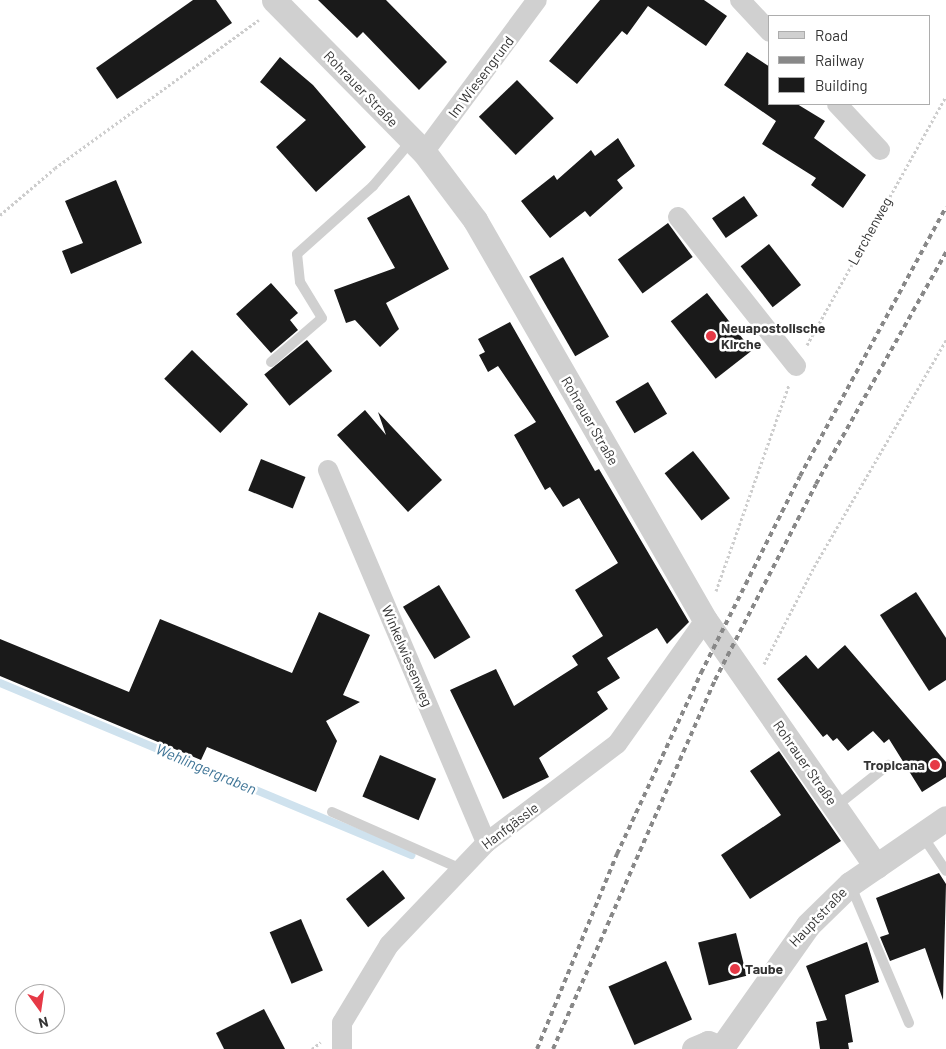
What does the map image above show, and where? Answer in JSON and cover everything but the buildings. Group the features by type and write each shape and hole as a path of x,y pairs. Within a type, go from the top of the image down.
{"street":[{"name":"Im Wiesengrund","path":"417,146 537,0"},
{"path":"740,0 768,30"},
{"name":"Rohrauer Straße","path":"277,2 417,146 475,220 709,608 752,687 876,866"},
{"path":"838,105 880,150"},
{"path":"678,218 796,366"},
{"name":"Winkelwiesenweg","path":"328,470 486,843"},
{"name":"Hanfgässle","path":"342,1049 342,1024 389,946 458,868 486,843 617,744 709,608"},
{"name":"Hauptstraße","path":"723,1048 790,944 850,884 946,818"},
{"path":"694,1049 708,1043 723,1048"}],"lane":[{"path":"271,362 322,318 300,282 297,254 417,146"},
{"path":"836,807 888,765"},
{"path":"332,812 458,868"},
{"path":"922,835 946,871"},
{"path":"850,884 909,1023"}],"path":[{"path":"0,215 55,168 214,56 277,2"},
{"name":"Lerchenweg","path":"709,608 796,366 946,96"},
{"path":"752,687 814,567 946,340"}],"waterway":[{"name":"Wehlingergraben","path":"0,683 412,855"}],"railway":[{"path":"537,1049 617,854 701,673 800,476 946,207"},
{"path":"553,1049 715,680 816,484 946,252"}],"place":[{"name":"Neuapostolische Kirche","path":"711,336"},
{"name":"Tropicana","path":"935,765"},
{"name":"Taube","path":"735,969"}]}
